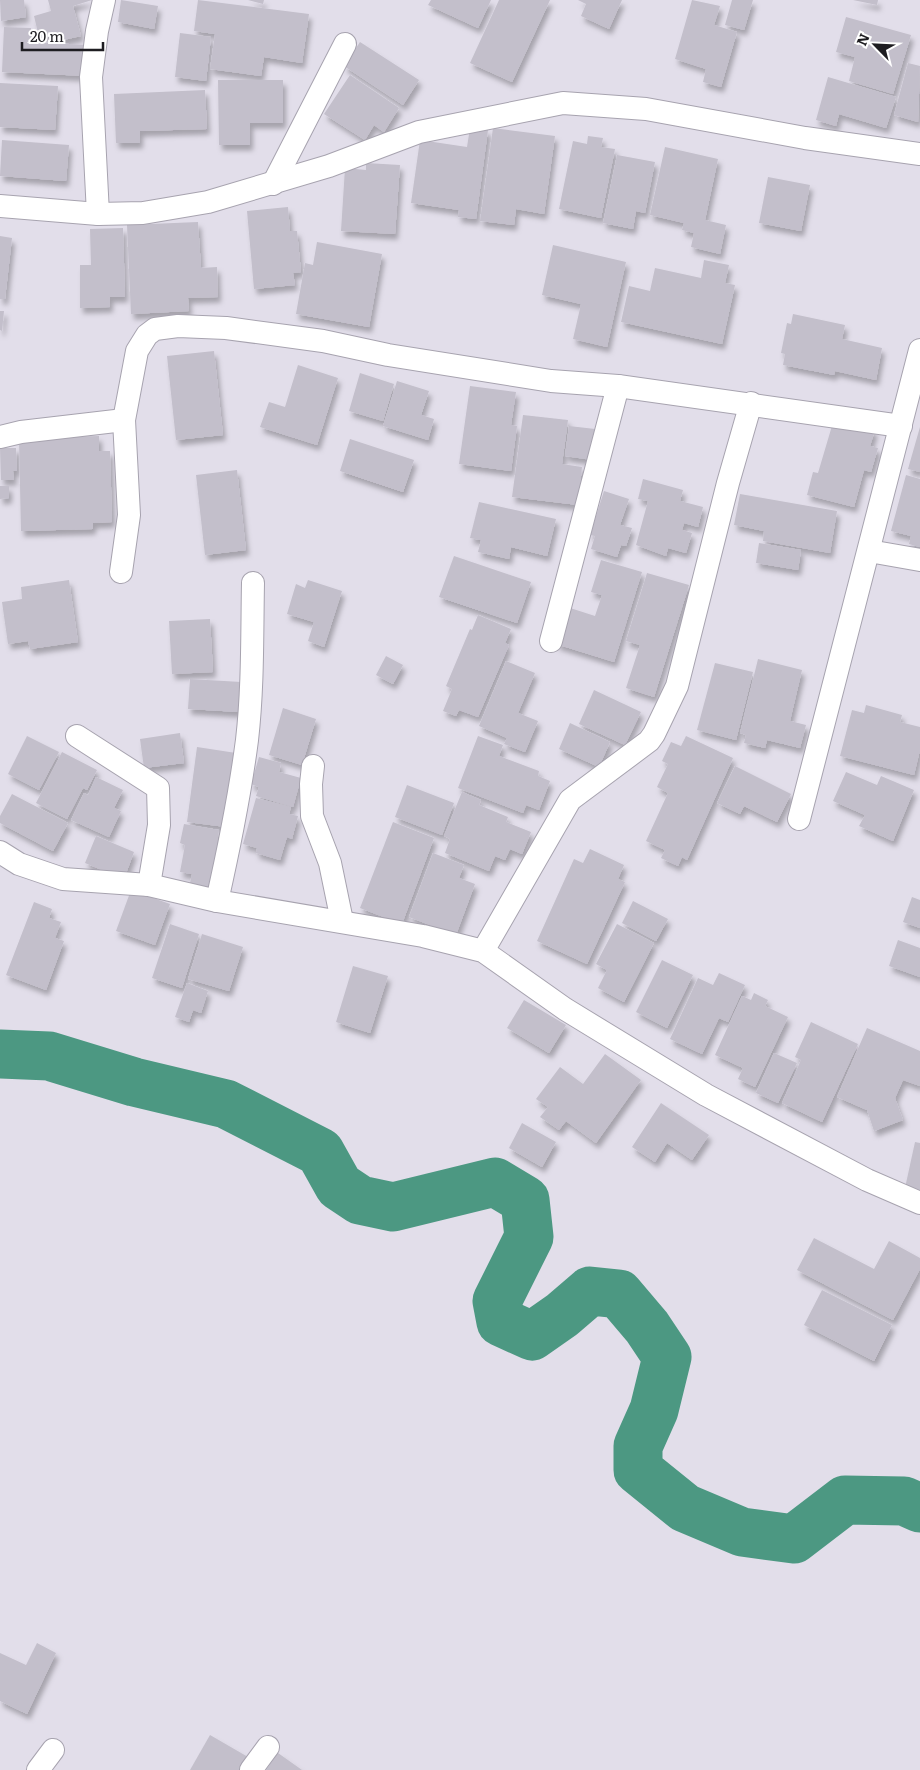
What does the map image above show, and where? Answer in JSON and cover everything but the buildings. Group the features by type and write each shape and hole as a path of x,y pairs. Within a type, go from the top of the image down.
{"street":[{"path":"98,214 91,77 97,30 104,0"},
{"path":"273,184 345,44"},
{"path":"0,206 98,214 143,213 208,202 329,166 419,132 563,103 646,109 804,138 920,154"},
{"path":"121,572 129,515 124,420 139,345 155,329 178,326 226,328 323,341 388,355 551,381 618,386 751,403 901,426"},
{"path":"799,819 901,426 916,383 920,350"},
{"path":"551,641 618,386"},
{"path":"483,950 570,800 649,741 654,734 677,686 728,483 751,403"},
{"path":"0,437 21,432 124,420"},
{"path":"869,551 920,560"},
{"path":"217,901 232,836 247,740 251,686 253,583"},
{"path":"78,736 158,788 159,825 148,885"},
{"path":"313,766 312,816 330,863 342,921"},
{"path":"0,852 18,864 62,879 148,885 217,901 342,921 423,936 483,950 564,1010 706,1095 866,1180 920,1203"},
{"path":"251,1770 268,1747"},
{"path":"38,1770 53,1750"}],"waterway":[{"path":"0,1054 49,1056 134,1082 226,1104 320,1152 339,1186 360,1200 393,1207 495,1182 525,1200 529,1237 497,1301 501,1322 532,1336 562,1315 590,1291 619,1294 647,1327 667,1357 654,1410 638,1446 638,1470 685,1508 742,1532 794,1539 845,1500 904,1501 920,1508"}]}
